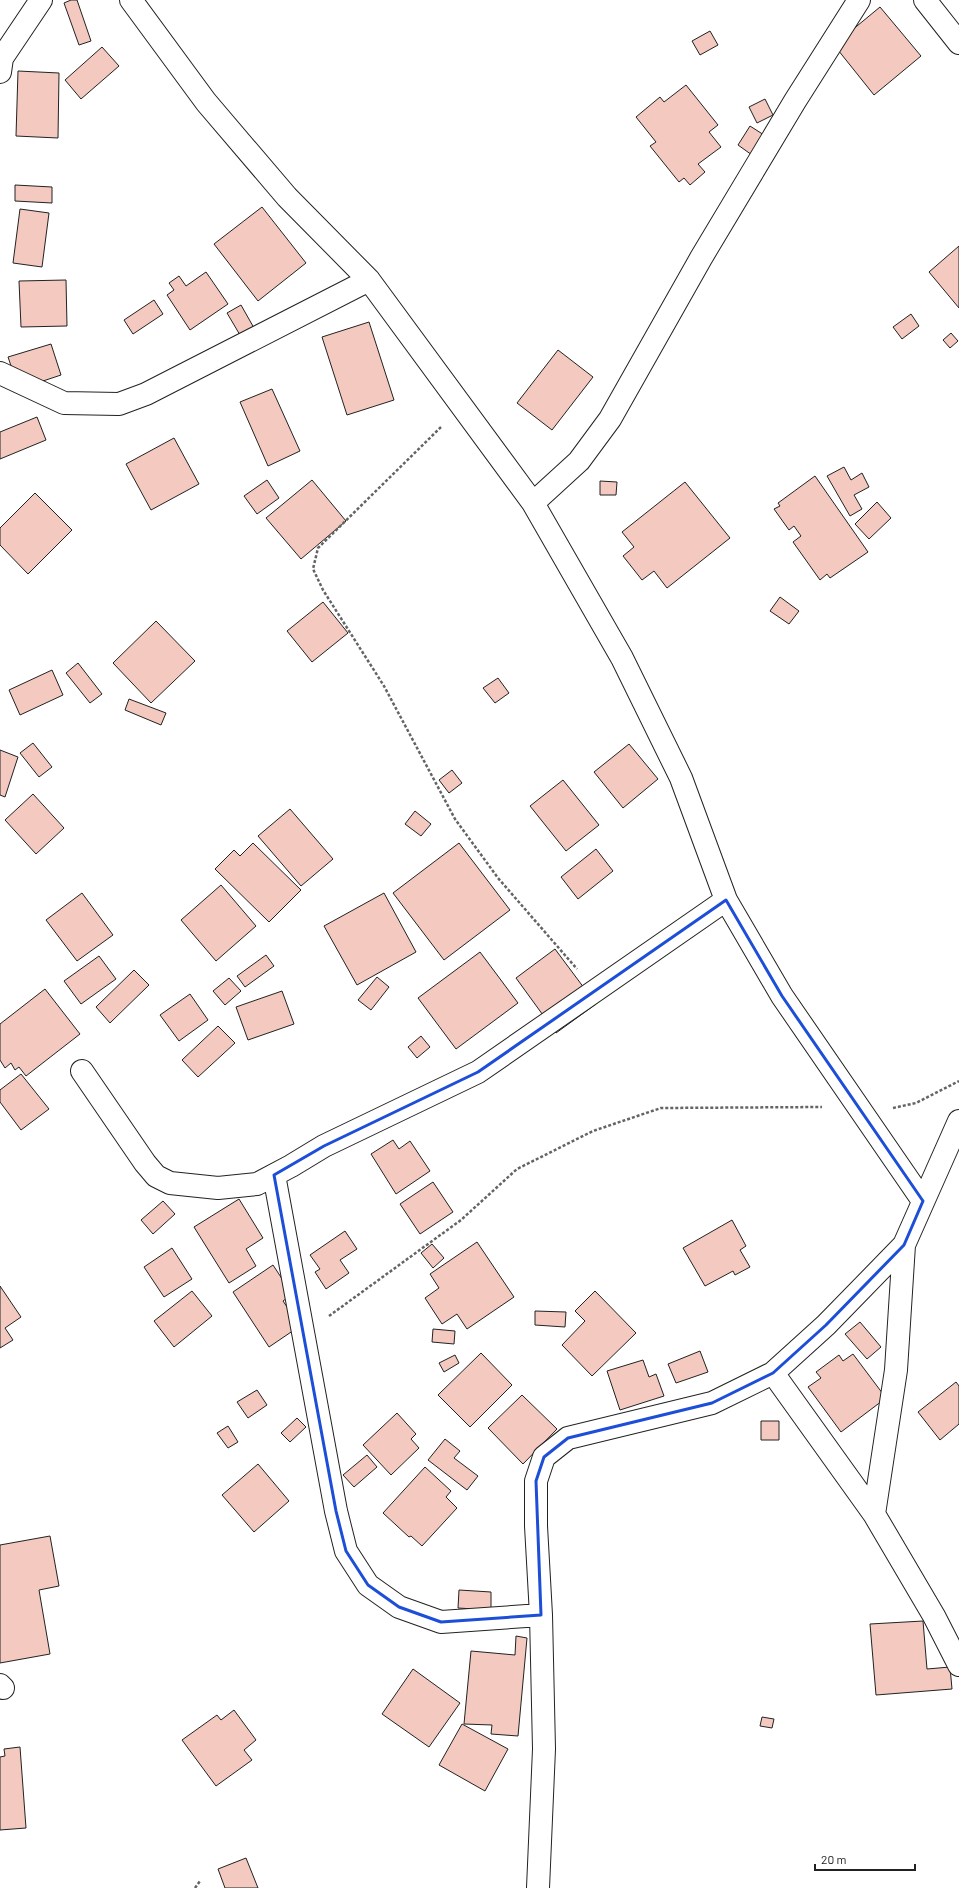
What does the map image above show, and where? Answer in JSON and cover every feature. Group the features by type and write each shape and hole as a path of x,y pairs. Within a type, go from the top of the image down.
{"street":[{"path":"0,72 2,58 41,0"},
{"path":"131,0 206,102 287,197 369,280 533,503 622,658 681,778 726,900 782,996 923,1201"},
{"path":"533,503 579,461 610,419 701,258 795,101 859,0"},
{"path":"925,0 959,44"},
{"path":"0,373 64,403 119,404 153,390 369,280"},
{"path":"82,1072 144,1164 156,1176 170,1183 218,1188 257,1184 324,1146 478,1072 726,900"},
{"path":"874,1514 896,1370 904,1245 959,1121"},
{"path":"274,1175 336,1511 346,1551 368,1585 399,1607 441,1622 541,1615"},
{"path":"538,1888 544,1749 541,1615 536,1526 536,1480 544,1457 568,1438 712,1403 773,1373 826,1325 904,1245"},
{"path":"773,1373 874,1514 934,1616 959,1665"}],"path":[{"path":"462,406 318,548 313,568 323,590 384,686 455,819 498,878 596,991"},
{"path":"304,1334 461,1220 517,1169 593,1131 661,1108 894,1108 916,1103 959,1081"},
{"path":"195,1888 200,1881"}],"highlighted area":[{"path":"726,900 782,996 923,1201 904,1245 826,1325 773,1373 712,1403 568,1438 544,1457 536,1481 541,1615 441,1622 399,1607 368,1585 346,1551 336,1511 274,1175 324,1146 478,1072"}],"building":[{"path":"71,0 77,0 91,41 79,45 64,3"},
{"path":"880,7 921,56 874,95 834,45"},
{"path":"710,31 718,45 700,55 692,41"},
{"path":"102,47 119,66 81,99 65,80"},
{"path":"18,71 59,73 58,138 16,136"},
{"path":"686,85 718,125 709,132 721,147 698,164 705,172 690,185 684,178 679,182 650,146 656,142 636,117 660,97 664,102"},
{"path":"765,99 773,115 757,123 749,107"},
{"path":"750,126 764,135 752,155 738,145"},
{"path":"15,185 52,187 52,203 15,201"},
{"path":"262,207 306,263 258,301 214,244"},
{"path":"20,209 49,213 42,267 13,263"},
{"path":"959,246 959,308 929,272"},
{"path":"206,272 228,304 190,330 167,295 174,290 169,283 179,276 186,286"},
{"path":"66,280 67,326 21,327 19,281"},
{"path":"154,300 163,314 133,334 124,320"},
{"path":"241,305 254,328 240,335 227,313"},
{"path":"911,314 919,326 902,339 893,327"},
{"path":"369,322 394,400 347,415 322,337"},
{"path":"951,333 958,341 950,348 943,340"},
{"path":"51,344 61,375 19,389 8,357"},
{"path":"558,350 593,377 552,430 517,403"},
{"path":"272,389 300,451 268,466 240,402"},
{"path":"37,417 46,440 0,459 0,432"},
{"path":"174,438 199,484 151,510 126,464"},
{"path":"844,467 851,480 862,473 869,487 854,495 862,509 850,516 827,476"},
{"path":"815,476 868,552 830,578 827,574 820,580 793,542 801,536 794,526 789,530 774,509 780,506 778,503"},
{"path":"267,480 279,498 257,514 244,496"},
{"path":"312,480 346,521 301,559 266,518"},
{"path":"600,481 617,482 616,495 600,495"},
{"path":"685,482 730,538 667,588 654,571 642,580 623,556 634,547 622,532"},
{"path":"35,493 72,530 28,574 0,545 0,528"},
{"path":"877,502 891,518 869,539 855,524"},
{"path":"780,597 799,611 789,624 770,611"},
{"path":"323,602 348,633 312,662 287,631"},
{"path":"156,621 195,661 151,703 113,663"},
{"path":"78,663 102,694 90,703 66,673"},
{"path":"52,670 63,695 20,715 9,690"},
{"path":"498,678 509,693 495,703 483,688"},
{"path":"129,699 166,713 161,725 125,710"},
{"path":"33,743 52,767 39,777 20,753"},
{"path":"629,744 658,779 623,808 594,772"},
{"path":"0,750 18,757 5,797 0,795"},
{"path":"452,770 462,783 449,793 439,780"},
{"path":"563,780 599,825 566,851 530,806"},
{"path":"33,794 64,828 36,854 5,820"},
{"path":"290,809 333,859 301,886 258,836"},
{"path":"415,811 431,824 421,836 405,824"},
{"path":"253,843 301,890 269,922 215,869 234,850 240,856"},
{"path":"459,843 510,910 444,960 393,893"},
{"path":"596,849 613,871 578,899 561,877"},
{"path":"221,885 256,926 216,961 181,920"},
{"path":"82,893 113,935 77,961 46,920"},
{"path":"384,893 416,952 357,985 324,926"},
{"path":"555,949 596,1004 556,1033 516,978"},
{"path":"480,952 518,1003 456,1049 418,998"},
{"path":"266,955 274,966 245,987 237,976"},
{"path":"99,956 116,979 81,1004 64,981"},
{"path":"134,970 149,985 110,1023 96,1007"},
{"path":"377,977 389,987 371,1010 358,1000"},
{"path":"229,978 241,991 225,1005 213,991"},
{"path":"45,989 80,1034 26,1076 19,1067 15,1070 11,1063 5,1068 0,1060 0,1024"},
{"path":"282,991 294,1024 248,1040 236,1007"},
{"path":"190,994 208,1020 179,1041 160,1015"},
{"path":"218,1026 235,1043 198,1077 182,1060"},
{"path":"421,1036 430,1047 417,1058 408,1047"},
{"path":"21,1074 49,1109 21,1130 0,1102 0,1090"},
{"path":"393,1140 399,1149 410,1141 430,1171 396,1194 371,1154"},
{"path":"433,1182 453,1212 420,1234 400,1204"},
{"path":"239,1199 263,1238 246,1249 256,1266 229,1283 194,1227"},
{"path":"163,1201 175,1214 153,1234 141,1220"},
{"path":"732,1220 746,1246 740,1250 750,1267 735,1275 733,1271 705,1286 683,1248"},
{"path":"345,1231 357,1249 340,1260 349,1273 326,1289 315,1272 320,1269 310,1255"},
{"path":"477,1242 514,1297 467,1329 457,1314 442,1324 425,1298 439,1288 430,1274"},
{"path":"432,1244 444,1258 433,1268 421,1253"},
{"path":"172,1248 192,1279 164,1297 144,1267"},
{"path":"273,1265 292,1294 283,1301 300,1326 269,1347 233,1292"},
{"path":"0,1286 21,1317 5,1328 13,1340 0,1348"},
{"path":"192,1291 212,1316 174,1347 154,1321"},
{"path":"595,1291 636,1333 592,1376 562,1345 585,1321 575,1311"},
{"path":"535,1311 566,1312 565,1327 535,1325"},
{"path":"860,1322 881,1347 867,1359 845,1334"},
{"path":"433,1329 455,1331 454,1344 432,1342"},
{"path":"700,1351 708,1372 676,1383 668,1364"},
{"path":"481,1353 512,1385 470,1427 438,1395"},
{"path":"853,1354 886,1398 841,1432 808,1387 821,1378 816,1372 839,1355 843,1361"},
{"path":"455,1355 459,1363 444,1372 439,1363"},
{"path":"643,1360 649,1377 656,1374 664,1396 620,1410 607,1371"},
{"path":"956,1382 959,1386 959,1424 940,1440 918,1412"},
{"path":"257,1390 267,1405 248,1418 237,1402"},
{"path":"522,1395 557,1429 523,1464 488,1428"},
{"path":"397,1413 416,1434 411,1439 419,1448 391,1475 363,1445"},
{"path":"297,1418 306,1427 290,1442 281,1433"},
{"path":"761,1421 779,1421 779,1440 761,1440"},
{"path":"228,1426 238,1442 228,1448 217,1433"},
{"path":"445,1439 460,1451 454,1458 478,1476 467,1490 428,1460"},
{"path":"367,1455 377,1467 354,1487 343,1475"},
{"path":"258,1464 289,1501 254,1532 222,1495"},
{"path":"425,1467 451,1491 446,1497 457,1508 422,1546 411,1536 409,1537 383,1513"},
{"path":"50,1536 59,1586 39,1590 50,1654 0,1663 0,1545"},
{"path":"459,1590 491,1592 491,1610 458,1608"},
{"path":"923,1621 927,1669 950,1667 952,1689 876,1695 870,1624"},
{"path":"516,1636 527,1638 518,1736 491,1734 492,1725 464,1724 471,1651 515,1655"},
{"path":"413,1669 460,1703 429,1747 382,1714"},
{"path":"234,1710 256,1740 244,1750 252,1760 216,1786 182,1740 217,1715 221,1720"},
{"path":"762,1717 774,1719 772,1728 760,1726"},
{"path":"462,1724 508,1749 485,1791 439,1765"},
{"path":"20,1747 26,1828 0,1830 0,1757 5,1756 4,1749"},
{"path":"246,1858 258,1888 225,1888 218,1869"}]}
